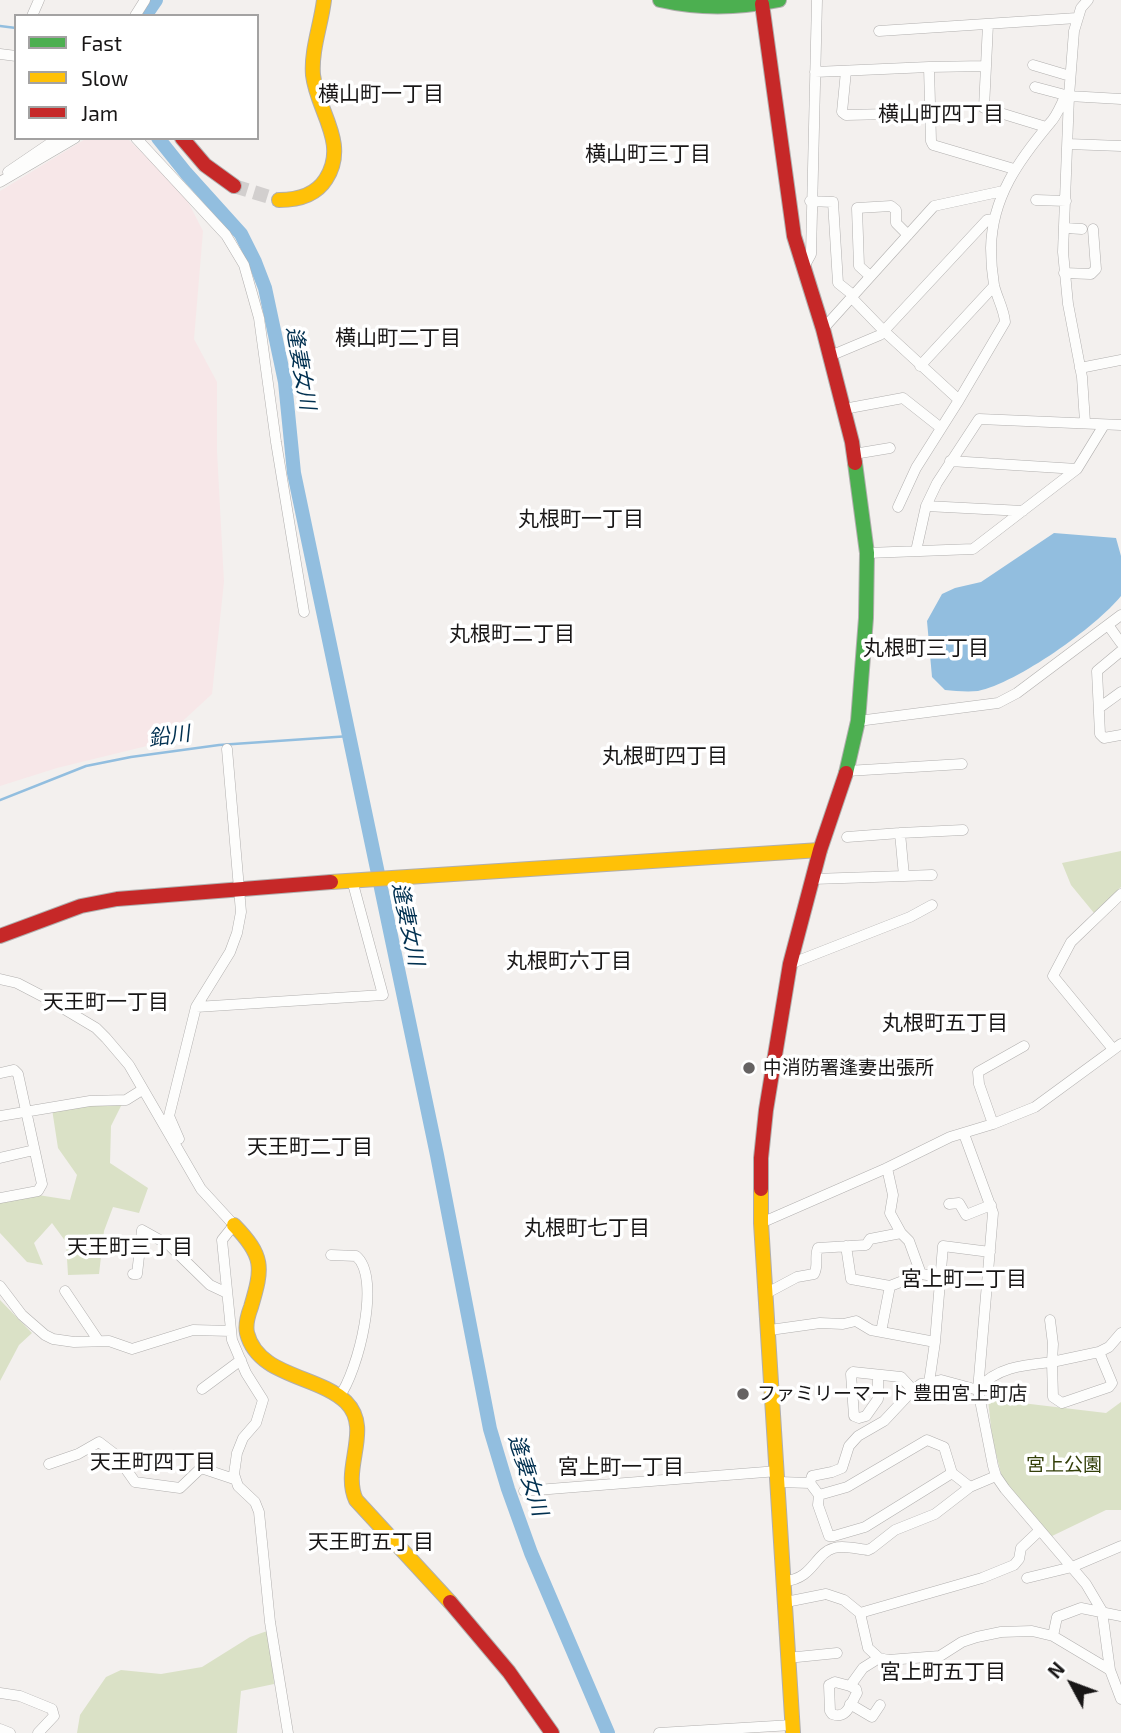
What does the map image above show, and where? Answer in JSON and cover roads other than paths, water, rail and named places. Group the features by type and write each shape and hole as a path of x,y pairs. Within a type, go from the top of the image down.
{"main road":[{"path":"279,200 291,201 319,188 330,176 335,165 335,142 328,120 321,112 313,76 324,0"},
{"path":"660,0 707,5 779,0"},
{"path":"762,2 794,236 805,265 844,409 854,454 867,553 866,618 858,721 847,771 820,850 790,964 766,1110 761,1158 761,1223 793,1729"},
{"path":"184,140 205,167 234,186"},
{"path":"0,936 80,906 117,899 393,877 820,850"},
{"path":"234,1224 253,1243 259,1257 258,1282 247,1321 247,1334 257,1354 339,1397 354,1411 358,1422 358,1436 351,1483 359,1505 496,1653 529,1695 552,1733"}],"street":[{"path":"805,265 811,254 810,201 817,0"},
{"path":"1085,422 1080,368 1064,273 1067,95 1077,18 1080,8 1088,0"},
{"path":"879,31 1077,18"},
{"path":"988,24 984,108 1046,127"},
{"path":"1032,65 1070,76"},
{"path":"815,72 985,66"},
{"path":"929,67 933,145 1014,169"},
{"path":"846,71 842,112 846,115 930,113"},
{"path":"1035,88 1067,95 1121,99"},
{"path":"898,507 916,468 1005,322 994,286 991,248 993,219 1014,169 1051,123 1067,95"},
{"path":"0,181 31,155 55,140"},
{"path":"0,181 72,140"},
{"path":"138,140 226,234 244,265 259,318 304,612"},
{"path":"1068,145 1121,146"},
{"path":"823,329 934,206 1003,191"},
{"path":"1036,200 1066,201"},
{"path":"810,201 833,202 838,283 920,366 959,400"},
{"path":"870,276 859,266 857,208 891,206 896,210 898,226 908,235"},
{"path":"830,356 880,335 987,220 993,219"},
{"path":"1064,273 1093,273 1096,269 1088,229 1065,228"},
{"path":"920,366 994,286"},
{"path":"1080,368 1121,359"},
{"path":"844,409 904,398 941,428"},
{"path":"916,551 926,506 950,461 979,419 1121,425"},
{"path":"867,553 973,549 1077,469 1104,425"},
{"path":"854,454 890,448"},
{"path":"950,461 1077,469"},
{"path":"926,506 1023,511"},
{"path":"858,721 998,704 1017,693 1121,615"},
{"path":"1108,625 1121,643"},
{"path":"1121,651 1097,671 1100,734 1104,737 1121,735"},
{"path":"1099,708 1121,692"},
{"path":"182,1154 179,1138 169,1116 196,1007 230,952 241,912 227,749"},
{"path":"847,771 962,764"},
{"path":"847,837 963,830"},
{"path":"900,834 904,876"},
{"path":"813,879 932,875"},
{"path":"196,1007 383,995 357,880"},
{"path":"761,1223 887,1168 950,1137 993,1124 1047,1100 1117,1047 1053,976 1071,942 1121,894"},
{"path":"790,964 910,917 932,905"},
{"path":"0,979 17,983 96,1028 119,1052 201,1189 234,1224 222,1240 230,1331 241,1360 264,1400 256,1423 243,1438 237,1453 234,1479"},
{"path":"993,1124 979,1084 978,1072 1024,1046"},
{"path":"0,1073 13,1070 18,1074 42,1184 38,1191 0,1198"},
{"path":"0,1116 90,1101 127,1100 142,1090"},
{"path":"964,1134 993,1213 978,1390 996,1476 1039,1531 1086,1584 1102,1611 1110,1670 1121,1699"},
{"path":"0,1158 34,1150"},
{"path":"887,1168 893,1195 890,1213 908,1241 922,1274"},
{"path":"949,1203 959,1203 966,1215 991,1205"},
{"path":"132,1274 137,1274 142,1230 169,1245 209,1285 227,1293"},
{"path":"767,1293 797,1277 814,1275 817,1270 815,1253 818,1248 866,1245 870,1239 901,1233"},
{"path":"846,1246 851,1279 890,1286 922,1274 940,1277"},
{"path":"929,1383 943,1246 990,1252"},
{"path":"331,1255 356,1256 363,1264 365,1273 366,1309 361,1345 351,1375 339,1397"},
{"path":"0,1286 14,1306 45,1335 53,1339 74,1342 109,1341 132,1349 193,1330 230,1331"},
{"path":"881,1332 890,1286"},
{"path":"65,1291 98,1340"},
{"path":"1050,1320 1053,1397 1062,1403 1110,1387 1112,1383 1100,1352"},
{"path":"769,1330 856,1321 871,1330 935,1342"},
{"path":"978,1390 988,1379 1015,1367 1100,1352 1109,1347 1121,1333"},
{"path":"202,1389 241,1360"},
{"path":"877,1375 878,1399 866,1416 854,1416 853,1372 901,1377 913,1390"},
{"path":"810,1483 812,1476 842,1468 849,1446 858,1436 884,1421 921,1384 941,1380 978,1390"},
{"path":"819,1495 847,1487 927,1440 944,1447 952,1473 970,1487"},
{"path":"49,1464 78,1454 99,1442 116,1455 135,1482 180,1488 201,1468 234,1479 242,1491 255,1502 259,1511 270,1622 288,1733"},
{"path":"524,1491 778,1477 810,1483 819,1495 818,1505 826,1531 829,1536 834,1536 865,1527 952,1473"},
{"path":"785,1581 795,1581 803,1577 830,1549 836,1547 868,1550 895,1530 946,1508 970,1487 996,1476"},
{"path":"860,1613 982,1578 1014,1565 1019,1559 1021,1548 1039,1531"},
{"path":"1027,1577 1072,1567 1121,1546"},
{"path":"786,1602 830,1594 849,1603 860,1613 868,1648 879,1658 888,1660 940,1656 962,1642 1001,1632 1032,1631 1052,1636 1110,1670"},
{"path":"1052,1636 1057,1617 1081,1608 1121,1616"},
{"path":"787,1658 837,1653"},
{"path":"850,1686 864,1667 879,1658"},
{"path":"835,1682 850,1686 856,1692 844,1715 836,1716 830,1711 830,1685 835,1682"},
{"path":"0,1693 20,1696 52,1709 54,1716 38,1733"},
{"path":"850,1704 872,1717 880,1705"},
{"path":"0,1728 10,1733"},
{"path":"659,1733 793,1729"}],"water":[{"path":"1054,533 1116,538 1121,556 1121,596 1094,623 1034,666 978,691 945,690 932,677 927,621 942,594 981,582"}],"waterway":[{"path":"146,14 156,0"},
{"path":"0,26 14,28"},
{"name":"逢妻女川","path":"160,140 241,234 265,288 285,382 294,473 437,1155 490,1429 531,1553 608,1733"},
{"name":"鉛川","path":"0,800 86,766 131,757 219,745 350,736"}],"tunnel":[{"path":"234,186 279,200"}],"place":[{"name":"中消防署逢妻出張所","path":"749,1068"},
{"name":"ファミリーマート 豊田宮上町店","path":"743,1394"}],"district":[{"name":"横山町一丁目","path":"381,94"},
{"name":"横山町四丁目","path":"941,114"},
{"name":"横山町三丁目","path":"648,154"},
{"name":"横山町二丁目","path":"398,338"},
{"name":"丸根町一丁目","path":"581,519"},
{"name":"丸根町二丁目","path":"512,634"},
{"name":"丸根町三丁目","path":"926,648"},
{"name":"丸根町四丁目","path":"665,756"},
{"name":"丸根町六丁目","path":"569,961"},
{"name":"天王町一丁目","path":"106,1002"},
{"name":"丸根町五丁目","path":"945,1023"},
{"name":"天王町二丁目","path":"310,1147"},
{"name":"丸根町七丁目","path":"587,1228"},
{"name":"天王町三丁目","path":"130,1247"},
{"name":"宮上町二丁目","path":"964,1279"},
{"name":"天王町四丁目","path":"153,1462"},
{"name":"宮上町一丁目","path":"621,1467"},
{"name":"天王町五丁目","path":"371,1542"},
{"name":"宮上町五丁目","path":"943,1672"}],"park label":[{"name":"宮上公園","path":"1064,1465"}]}
